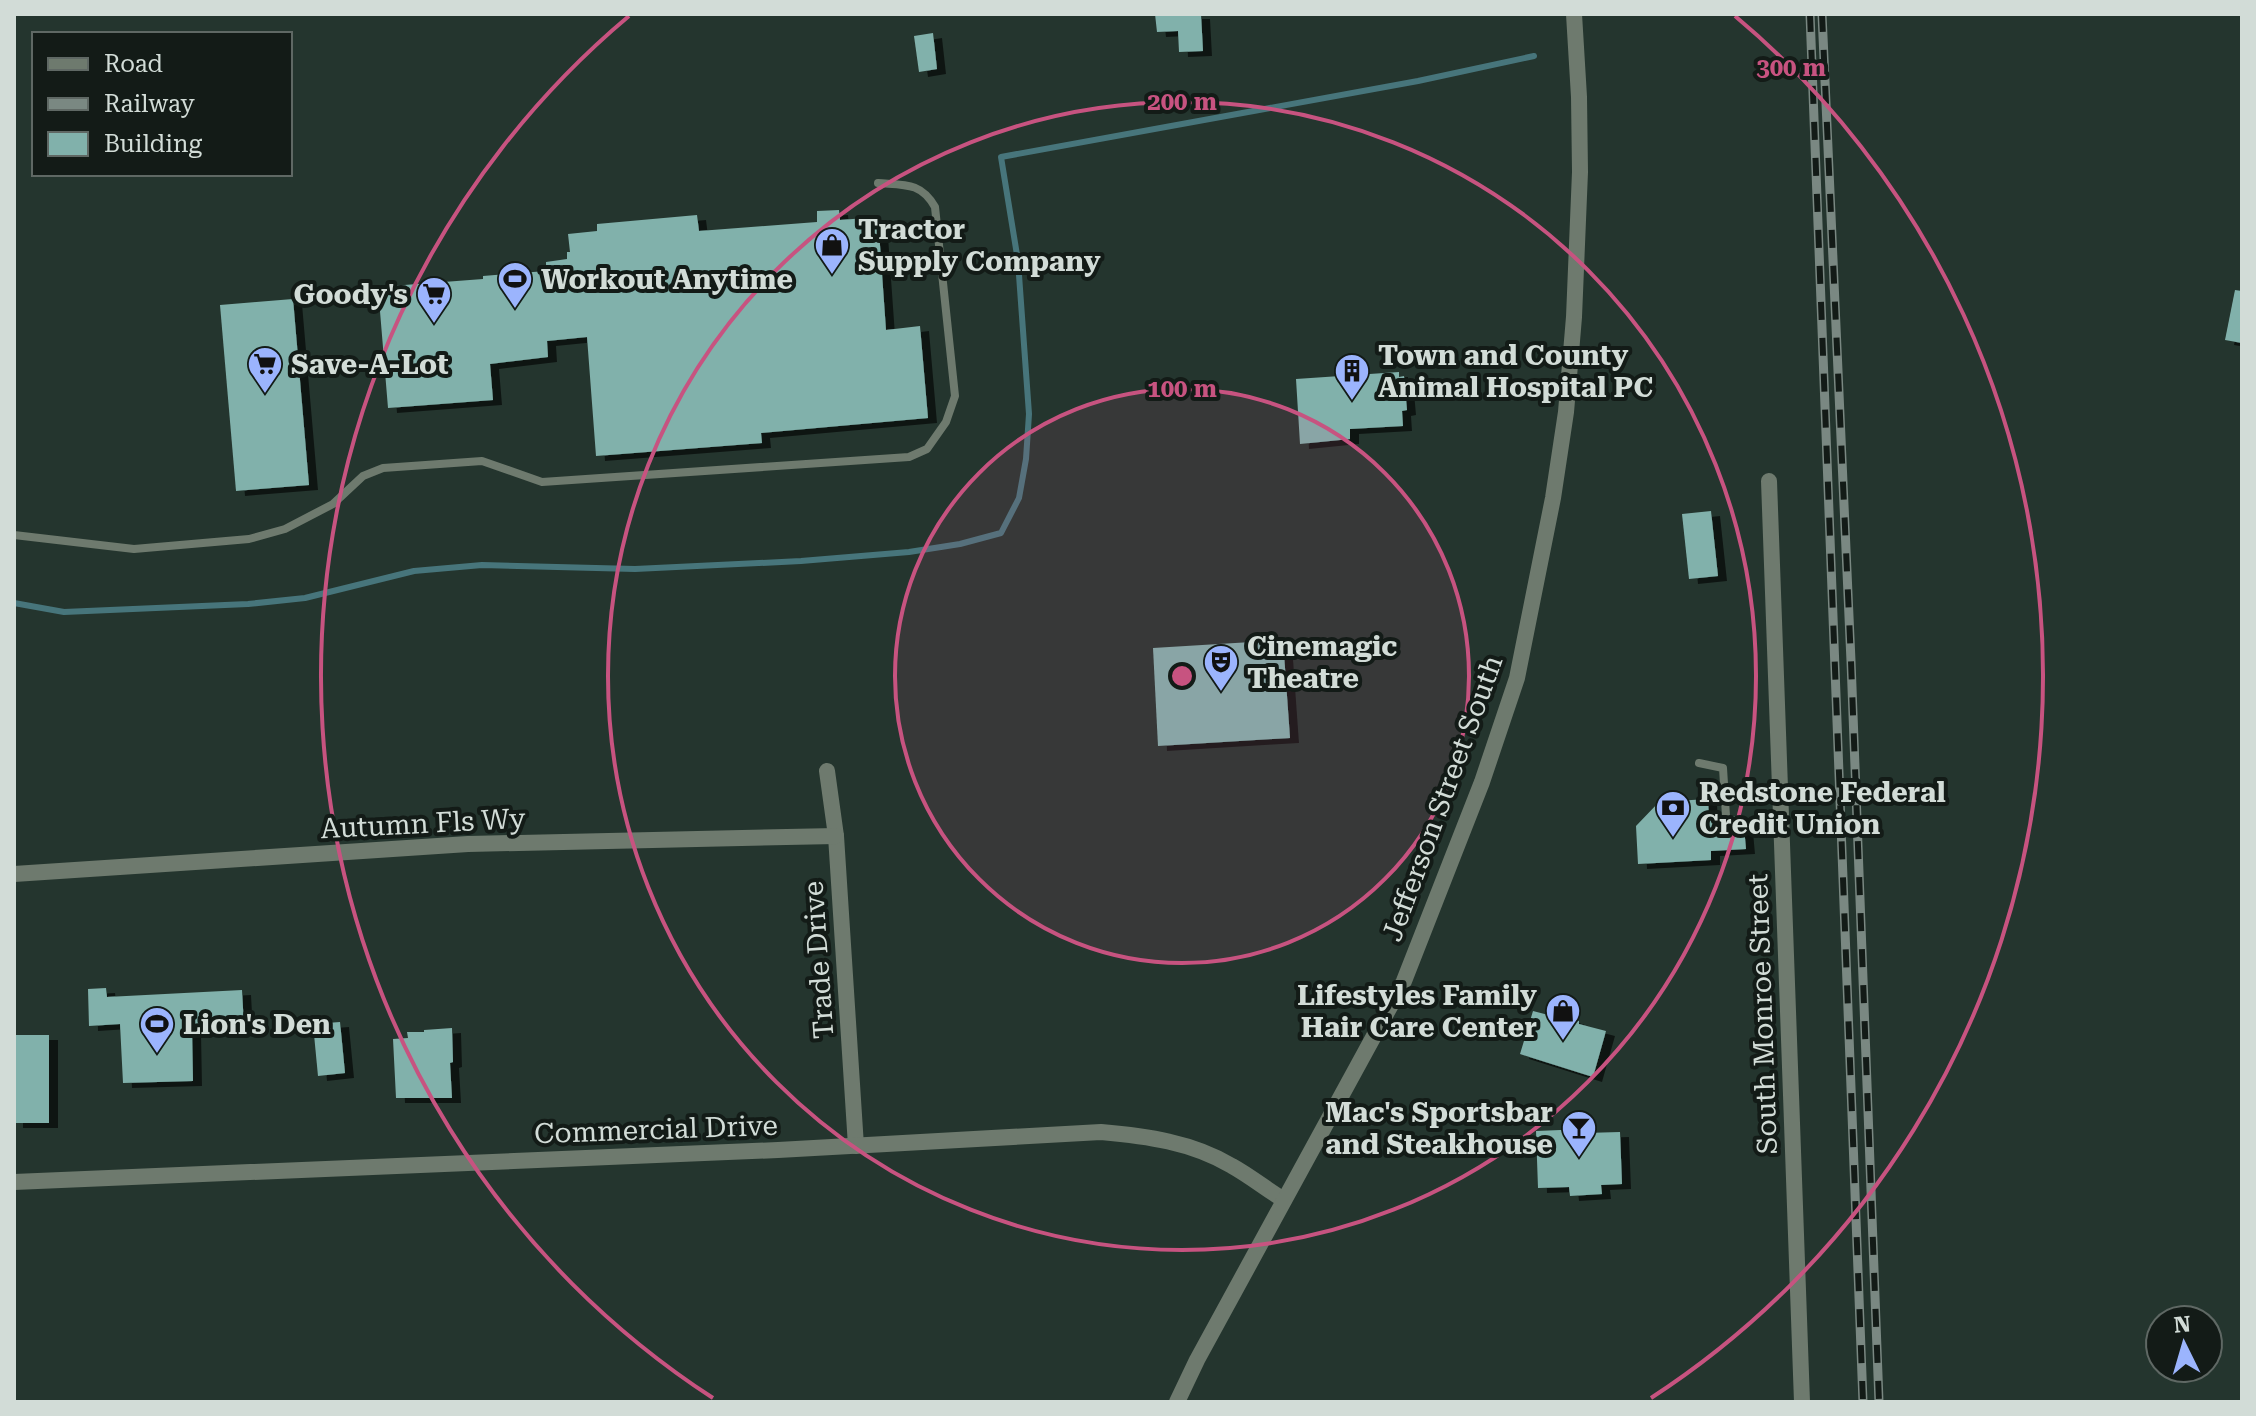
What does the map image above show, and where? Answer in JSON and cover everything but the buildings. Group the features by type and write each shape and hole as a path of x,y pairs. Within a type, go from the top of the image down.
{"street":[{"name":"Jefferson Street South","path":"1177,1402 1404,981 1482,782 1517,678 1553,498 1566,412 1574,317 1580,172 1574,14"},
{"name":"South Monroe Street","path":"1769,481 1802,1402"},
{"name":"Trade Drive","path":"827,771 836,836 856,1146"},
{"name":"Autumn Fls Wy","path":"14,874 468,844 836,836"},
{"name":"Commercial Drive","path":"14,1182 856,1146 1101,1132 1146,1136 1189,1146 1229,1164 1284,1200"}],"lane":[{"path":"14,535 134,549 249,539 285,529 333,504 363,476 383,468 482,461 542,482 909,457 927,449 946,422 955,396 935,207 927,192 912,186 878,183"},
{"path":"1699,763 1723,768 1726,816"}],"waterway":[{"path":"14,603 64,612 248,604 305,598 414,571 482,565 635,569 801,561 909,552 960,544 1001,533 1019,498 1029,414 1018,261 1001,157 1418,81 1534,56"}],"railway":[{"path":"1810,14 1863,1402"},
{"path":"1822,14 1851,661 1879,1402"}],"place":[{"name":"Tractor Supply Company","path":"832,276"},
{"name":"Workout Anytime","path":"515,310"},
{"name":"Goody's","path":"434,325"},
{"name":"Save-A-Lot","path":"265,395"},
{"name":"Town and County Animal Hospital PC","path":"1352,402"},
{"name":"Cinemagic Theatre","path":"1221,693"},
{"name":"Redstone Federal Credit Union","path":"1673,839"},
{"name":"Lifestyles Family Hair Care Center","path":"1563,1042"},
{"name":"Lion's Den","path":"157,1055"},
{"name":"Mac's Sportsbar and Steakhouse","path":"1579,1159"}]}
